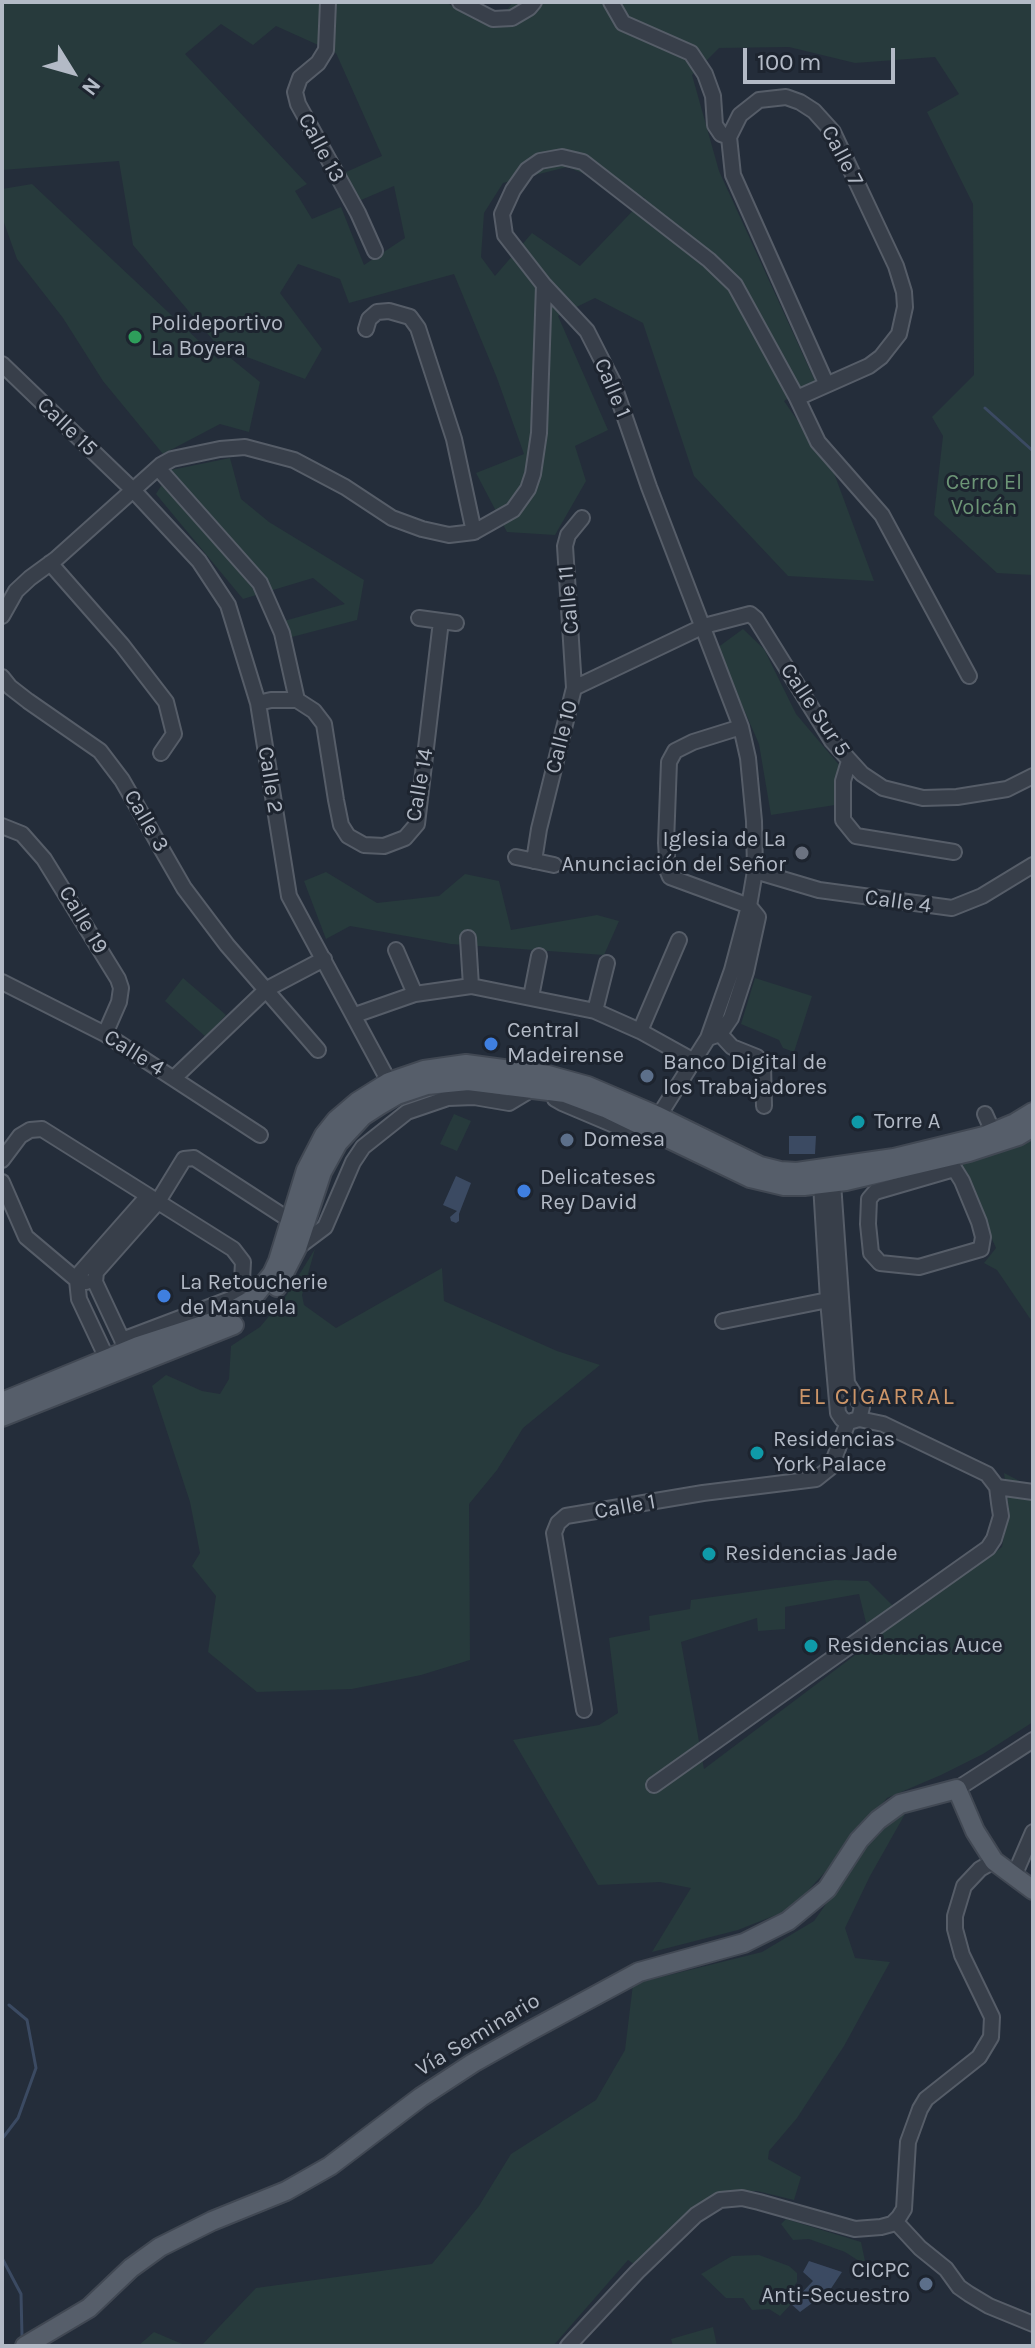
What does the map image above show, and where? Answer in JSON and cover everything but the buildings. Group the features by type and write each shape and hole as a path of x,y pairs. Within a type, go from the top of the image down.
{"main road":[{"path":"2,1417 111,1366 124,1346 212,1322 251,1300 272,1274 306,1170 324,1135 346,1110 393,1089 424,1070 451,1065 505,1068 548,1075 588,1086 652,1128"},
{"path":"124,1346 240,1321 270,1297 297,1248 322,1172 338,1143 393,1089 468,1081 554,1091 583,1099 652,1128 760,1166 827,1178 951,1163 1033,1127"},
{"path":"827,1178 993,1132 1033,1112"},
{"path":"2,1402 111,1366"},
{"path":"957,1789 975,1831 994,1861 1033,1890"},
{"name":"Vía Seminario","path":"25,2346 89,2308 131,2268 160,2247 212,2221 286,2191 330,2166 421,2097 473,2063 614,1984 639,1972 744,1943 775,1928 827,1889 859,1840 878,1820 900,1804 957,1789"}],"street":[{"name":"Calle 13","path":"328,2 326,50 318,63 300,78 295,92 298,104 358,213 375,251"},
{"path":"460,2 493,19 512,18 534,2"},
{"path":"611,2 623,23 691,53 705,74 713,96 715,125 721,134 729,137 733,175 826,383"},
{"name":"Calle 7","path":"729,137 740,115 759,100 786,97 814,111 833,132 902,280 905,307 899,334 881,357 869,366 797,398"},
{"name":"Calle 1","path":"652,1128 694,1061 714,1036 749,906 755,871 748,758 741,727 649,487 612,380 587,331 544,285 505,235 502,214 527,170 540,161 562,157 583,162 709,260 735,285 818,442 882,515 969,676"},
{"path":"3,606 16,591 158,468 172,459 220,449 245,447 305,465 392,518 449,535 474,532 513,510 528,489 533,474 542,396 544,285"},
{"path":"366,329 369,319 377,312 389,311 410,317 418,328 454,439 474,532"},
{"name":"Calle 15","path":"2,364 133,490"},
{"path":"158,468 260,583 282,633 297,700 258,703"},
{"name":"Calle 2","path":"133,490 199,561 228,605 258,703 289,896 393,1089"},
{"name":"Calle 11","path":"574,688 565,546 568,535 582,518"},
{"path":"50,563 122,645 166,702 174,734 161,753"},
{"name":"Calle Sur 5","path":"704,626 742,614 750,614 756,619 816,718 849,761 883,788 923,798 985,794 1007,789 1033,776"},
{"name":"Calle 14","path":"297,700 314,711 324,724 341,825 348,836 364,845 384,846 405,838 417,824 449,622 419,618"},
{"name":"Calle 10","path":"534,861 574,688 704,626"},
{"name":"Calle 3","path":"2,677 28,701 100,751 122,780 184,888 227,945 318,1050"},
{"path":"741,727 675,751 669,762 666,843 670,877 749,906"},
{"path":"849,761 843,781 843,820 856,836 954,852"},
{"name":"Calle 19","path":"2,826 22,834 55,874 118,979 121,988 119,1002 105,1034"},
{"path":"516,857 554,865"},
{"name":"Calle 4","path":"755,871 850,898 952,908 982,896 1033,865"},
{"path":"468,938 471,986"},
{"path":"640,1031 679,940"},
{"path":"396,950 415,994"},
{"path":"531,997 539,956"},
{"path":"174,1078 267,989 324,959"},
{"path":"595,1011 607,963"},
{"name":"Calle 4","path":"2,982 105,1034 260,1135"},
{"path":"355,1015 415,994 471,986 595,1011 640,1031 694,1061"},
{"path":"714,1036 757,1057 763,1064 764,1106"},
{"path":"297,1248 325,1227 353,1162 363,1147 407,1112 448,1098 474,1097 509,1103 534,1088"},
{"path":"985,1114 993,1132"},
{"path":"2,1160 20,1136 30,1130 42,1129 233,1249 243,1262 242,1281 233,1298 124,1346 97,1337"},
{"path":"124,1346 95,1282 96,1272 184,1159 190,1157 291,1221"},
{"path":"951,1163 979,1222 983,1237 981,1249 919,1267 880,1263 871,1253 869,1199 875,1192 951,1163"},
{"path":"827,1178 828,1300 842,1384 862,1407 853,1420"},
{"path":"654,1785 988,1548 999,1528 1001,1516 997,1487 980,1469 883,1424 842,1419 838,1413 842,1384 827,1178"},
{"path":"2,1182 26,1237 77,1280 95,1282"},
{"path":"111,1366 79,1299 77,1280 80,1273 152,1200"},
{"path":"723,1321 828,1300"},
{"name":"Calle 1","path":"584,1710 554,1533 558,1523 566,1516 703,1493 816,1479 831,1467 853,1420"},
{"path":"997,1487 1033,1492"},
{"path":"957,1789 1033,1740"},
{"path":"1014,1876 1033,1832"},
{"path":"568,2346 656,2253 696,2215 720,2200 742,2198 855,2229 881,2227 895,2221 904,2209 908,2142 920,2109 926,2099 979,2057 991,2037 992,2017 962,1955 955,1916 964,1886 980,1869 994,1861"},
{"path":"895,2221 969,2294 1033,2324"}],"green space":[{"name":"Cerro El Volcán","path":"2,2 445,2 493,28 513,2 1033,2 1033,575 997,573 934,515 943,436 932,417 974,375 973,204 927,112 959,94 935,57 855,63 789,47 719,48 692,75 719,171 815,381 784,401 834,473 874,581 788,576 694,476 643,323 595,298 558,316 608,430 575,446 586,481 555,535 507,532 476,473 524,454 454,274 349,303 340,279 298,264 280,293 322,349 305,379 218,346 133,245 119,161 2,170","holes":["221,24 253,45 276,26 336,53 382,156 344,173 361,200 394,186 405,238 364,265 341,207 312,219 295,191 307,184 185,54","567,167 645,198 580,266 532,233 495,276 481,257 484,213 503,183"]},
{"name":"Polideportivo La Boyera","path":"32,184 218,359 228,356 260,382 249,432 220,424 163,454 103,381 63,318 17,259 2,217 2,189"},
{"path":"230,458 241,499 269,522 364,580 357,620 288,638 284,621 345,604 313,578 243,599 156,494 171,470"},
{"path":"743,629 764,649 796,714 840,766 835,805 771,815 759,744 717,648"},
{"path":"326,872 377,903 439,896 465,874 499,881 511,930 597,915 619,921 604,955 451,944 350,926 326,939 304,881"},
{"path":"183,978 226,1015 206,1037 165,1001"},
{"path":"755,978 812,996 794,1052 783,1048 779,1040 741,1024"},
{"path":"454,1114 471,1121 457,1151 440,1144"},
{"path":"1033,1136 1033,1323 997,1270 984,1263 996,1248 957,1161"},
{"path":"315,1249 302,1295 304,1305 336,1328 442,1268 444,1301 557,1351 600,1365 523,1428 497,1470 469,1504 470,1660 421,1675 352,1689 257,1692 208,1652 216,1596 192,1566 200,1553 190,1502 152,1386 166,1375 202,1391 220,1394 229,1379 231,1346 260,1327 286,1296"},
{"path":"1004,1473 1033,1488 1033,1722 983,1754 887,1798 791,1909 738,1930 652,1952 691,1888 660,1882 598,1885 513,1740 599,1725 618,1713 609,1638 650,1630 649,1616 690,1609 691,1600 835,1580 868,1581 905,1618 1002,1547 1009,1509","holes":["859,1594 871,1643 704,1769 681,1642 757,1618 758,1631 785,1629 785,1607"]},
{"path":"905,1814 845,1928 855,1958 890,1962 844,2046 797,2118 769,2151 768,2159 801,2177 794,2200 757,2191 713,2195 638,2267 628,2260 553,2346 201,2346 256,2288 432,2264 479,2206 511,2154 596,2100 625,2050 633,1984 762,1952 814,1921 882,1825"},
{"path":"786,2219 861,2242 865,2261 809,2239 793,2240 781,2224"},
{"path":"759,2255 789,2266 797,2273 797,2282 786,2297 791,2304 780,2316 769,2309 752,2310 743,2298 726,2298 701,2274 732,2256"},
{"path":"713,2327 717,2346 673,2346 671,2339"},
{"path":"154,2332 187,2346 138,2346"}],"water":[{"path":"789,1136 816,1136 815,1154 789,1154"},
{"path":"456,1176 471,1183 456,1223 450,1217 457,1211 443,1205"},
{"path":"809,2261 842,2272 830,2290 800,2312 791,2304 813,2281 803,2272"}],"waterway":[{"path":"985,408 1033,451"},
{"path":"2,2139 18,2118 36,2068 27,2020 9,2005"},
{"path":"2,2258 21,2294 22,2336"}],"place":[{"name":"Polideportivo La Boyera","path":"135,337"},
{"name":"Iglesia de La Anunciación del Señor","path":"802,853"},
{"name":"Central Madeirense","path":"491,1044"},
{"name":"Banco Digital de los Trabajadores","path":"647,1076"},
{"name":"Torre A","path":"858,1122"},
{"name":"Domesa","path":"567,1140"},
{"name":"Delicateses Rey David","path":"524,1191"},
{"name":"La Retoucherie de Manuela","path":"164,1296"},
{"name":"Residencias York Palace","path":"757,1453"},
{"name":"Residencias Jade","path":"709,1554"},
{"name":"Residencias Auce","path":"811,1646"},
{"name":"CICPC Anti-Secuestro","path":"926,2284"}],"district":[{"name":"EL CIGARRAL","path":"877,1397"}]}
